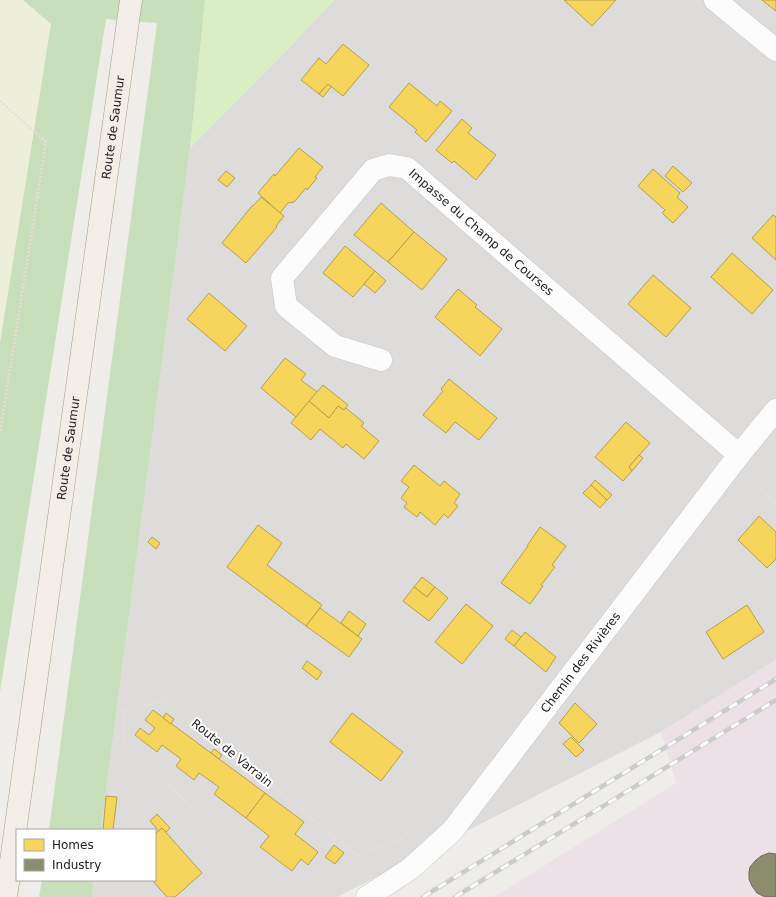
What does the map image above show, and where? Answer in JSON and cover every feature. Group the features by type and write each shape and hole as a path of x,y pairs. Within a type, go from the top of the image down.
{"main road":[{"name":"Route de Saumur","path":"6,897 131,0"}],"street":[{"path":"715,0 776,50"},
{"name":"Impasse du Champ de Courses","path":"381,360 335,346 286,306 282,278 373,170 389,165 406,168 740,455"},
{"name":"Chemin des Rivières","path":"367,897 410,869 452,831 776,410"}],"path":[{"path":"0,101 46,142 0,433"},
{"path":"740,455 751,482 776,505"},
{"name":"Route de Varrain","path":"214,826 123,746 125,711 165,699 358,856 414,832"}],"shaded area":[{"path":"334,0 776,0 776,660 661,732 337,897 92,897 94,881 156,881 156,829 101,829 190,148"},
{"path":"776,660 776,897 494,897 676,783 661,732"}],"green space":[{"path":"0,0 23,0 51,24 0,343"},
{"path":"23,0 205,0 190,148 101,829 49,829 157,23 106,19 0,692 0,343 51,24"},
{"path":"205,0 334,0 190,148"},
{"path":"42,881 94,881 92,897 39,897"}],"building: Homes":[{"path":"564,0 616,0 592,26"},
{"path":"762,0 776,0 776,11"},
{"path":"343,44 369,65 343,96 328,84 319,94 301,80 319,58 326,64"},
{"path":"409,83 437,106 440,101 452,111 426,142 415,132 417,130 389,107"},
{"path":"328,84 331,87 323,97 319,94"},
{"path":"462,119 472,128 468,133 496,155 476,180 454,161 452,163 436,150"},
{"path":"299,148 323,167 315,177 317,178 307,190 306,188 294,202 288,203 280,213 258,193"},
{"path":"673,166 692,183 683,192 665,176"},
{"path":"653,169 680,193 677,197 688,207 673,223 662,213 665,210 638,186"},
{"path":"226,171 235,178 227,187 218,180"},
{"path":"261,197 284,216 276,226 277,227 246,263 222,243"},
{"path":"381,203 414,232 388,262 354,235"},
{"path":"773,215 776,217 776,260 752,238"},
{"path":"414,232 447,259 422,290 388,262"},
{"path":"345,246 375,271 353,297 323,273"},
{"path":"732,253 773,290 752,314 711,277"},
{"path":"375,271 386,281 375,293 364,284"},
{"path":"653,275 691,308 666,337 628,304"},
{"path":"458,289 477,305 475,307 502,329 480,356 435,317"},
{"path":"209,293 247,326 225,351 187,319"},
{"path":"285,358 306,374 301,380 317,392 296,417 261,388"},
{"path":"449,379 497,418 479,440 455,422 446,433 423,415 443,391 441,389"},
{"path":"323,385 348,405 344,410 338,406 329,418 309,401"},
{"path":"309,401 329,418 338,406 344,410 346,408 364,423 361,426 379,441 364,459 346,444 343,448 320,429 311,440 291,423"},
{"path":"626,422 650,443 629,467 632,471 623,481 595,457"},
{"path":"639,455 643,458 632,471 629,467"},
{"path":"414,465 440,486 444,481 460,494 454,503 458,506 448,518 444,514 435,525 420,512 417,517 404,507 407,503 401,498 409,487 401,481"},
{"path":"595,480 612,495 607,500 591,485"},
{"path":"591,485 607,500 600,508 583,493"},
{"path":"759,516 776,532 776,559 767,568 738,540"},
{"path":"258,525 282,543 267,565 322,605 306,626 227,567"},
{"path":"540,527 566,546 552,565 555,567 541,585 543,586 530,604 501,583"},
{"path":"152,537 160,543 156,549 148,542"},
{"path":"422,577 435,587 427,597 414,587"},
{"path":"414,587 427,597 435,587 448,598 429,621 403,601"},
{"path":"466,604 493,626 462,664 435,642"},
{"path":"747,605 764,632 723,659 706,632"},
{"path":"320,608 362,639 349,657 306,626"},
{"path":"349,611 366,624 358,636 341,623"},
{"path":"512,630 521,637 514,646 505,639"},
{"path":"525,632 556,657 546,672 514,646"},
{"path":"307,661 322,672 317,680 302,668"},
{"path":"575,703 597,724 579,743 559,723"},
{"path":"153,710 265,793 246,818 214,794 219,787 199,773 194,780 176,766 181,759 162,745 157,752 135,735 140,728 149,735 155,728 145,720"},
{"path":"166,713 174,719 171,724 163,718"},
{"path":"352,713 403,752 381,781 330,742"},
{"path":"571,737 584,750 576,757 563,744"},
{"path":"214,749 222,755 219,759 211,753"},
{"path":"265,793 304,822 295,834 318,852 308,865 301,859 292,871 260,847 269,836 246,818"},
{"path":"106,796 117,797 113,829 103,829"},
{"path":"157,814 170,828 166,832 162,828 159,831 150,821"},
{"path":"162,828 202,873 175,897 167,897 153,881 156,881 156,833"},
{"path":"334,845 344,853 335,864 325,857"}],"building: Industry":[{"path":"769,853 776,854 776,897 767,897 757,893 749,879 750,867 761,856"}],"railway":[{"path":"423,897 776,679"},
{"path":"455,897 776,700"}]}
